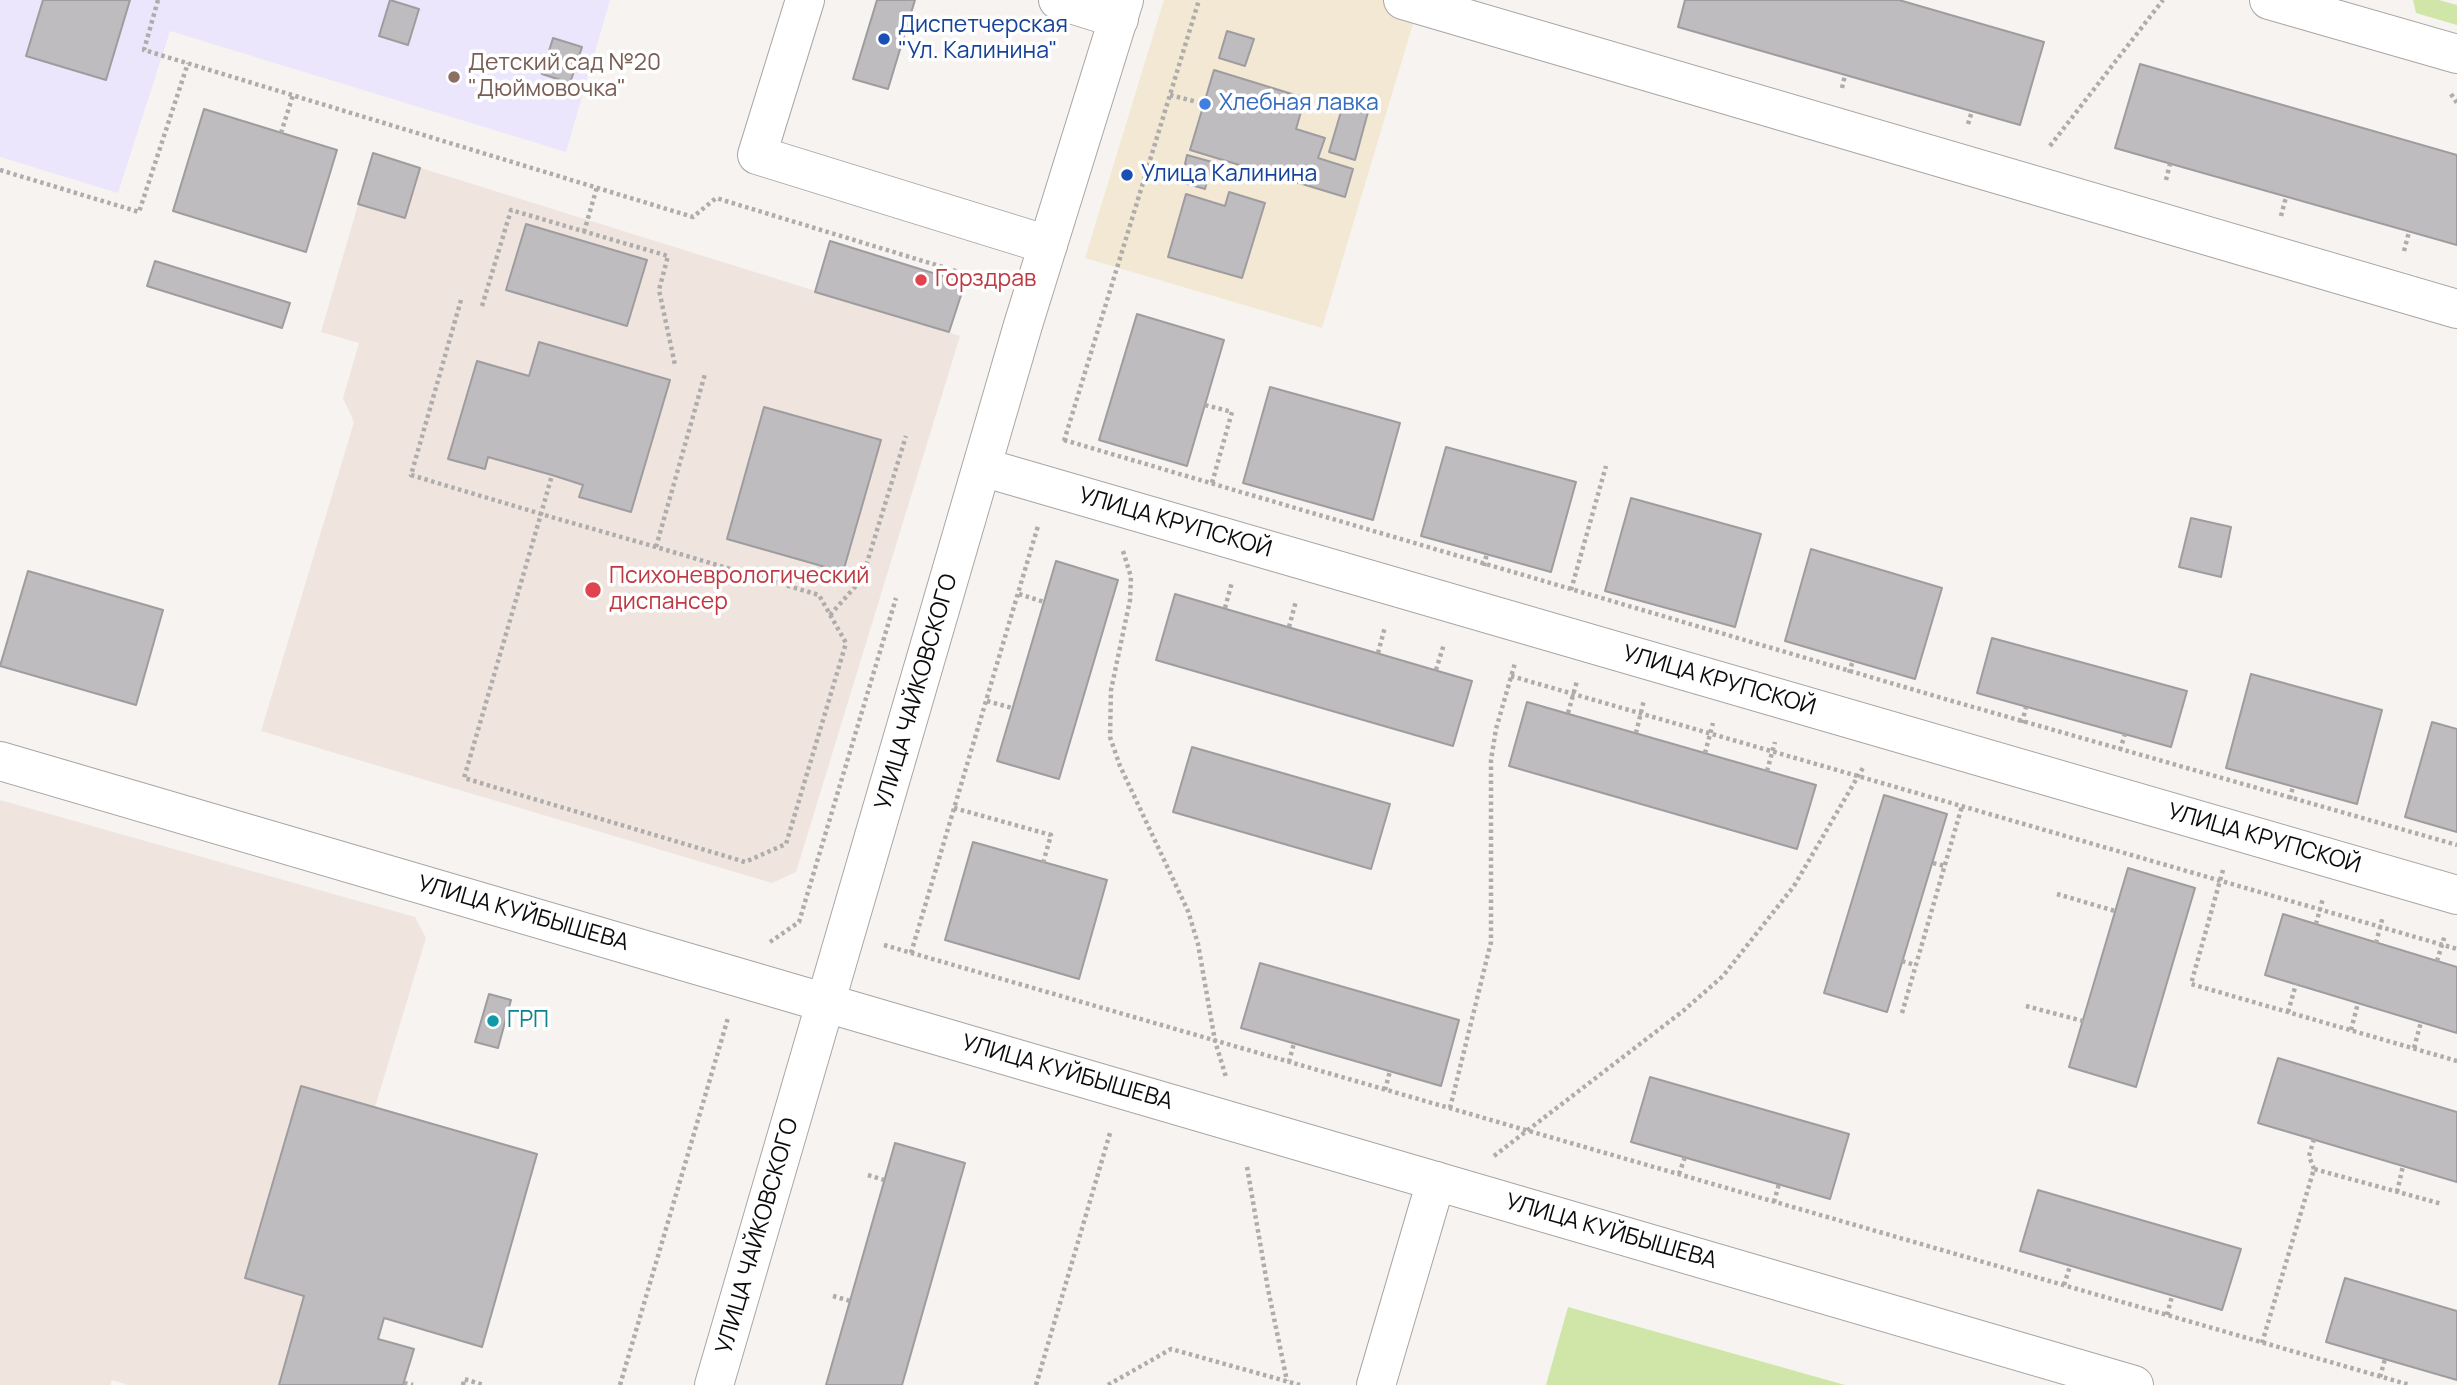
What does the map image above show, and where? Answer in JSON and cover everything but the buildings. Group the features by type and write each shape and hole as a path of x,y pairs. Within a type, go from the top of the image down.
{"main road":[{"path":"805,0 757,155 1048,245"},
{"path":"1058,0 1121,10"},
{"path":"1403,0 2457,309"},
{"path":"2269,0 2457,54"},
{"name":"УЛИЦА ЧАЙКОВСКОГО","path":"714,1385 982,467 1121,10"},
{"name":"УЛИЦА КРУПСКОЙ","path":"982,467 2457,895"},
{"name":"УЛИЦА КУЙБЫШЕВА","path":"0,761 2134,1385"},
{"path":"1376,1385 1445,1184"}],"path":[{"path":"159,0 144,50 693,216 716,198 992,282 988,295"},
{"path":"2022,182 2163,0"},
{"path":"0,170 139,212 188,63"},
{"path":"1170,94 1205,104"},
{"path":"281,133 293,95"},
{"path":"584,232 597,187"},
{"path":"482,306 511,210 668,256 659,290 675,365"},
{"path":"461,300 411,475 541,514 819,595 846,643 786,844 745,862 464,778 541,514 552,475"},
{"path":"656,547 705,374"},
{"path":"1205,405 1232,412 1212,483"},
{"path":"830,615 862,579 906,436"},
{"path":"1064,440 1964,704 2457,845"},
{"path":"1450,1108 1491,942 1491,760 1496,729 1511,676 1571,589 1606,466"},
{"path":"1102,502 1131,577 1130,600 1111,690 1110,737 1120,766 1188,911 1198,944 1215,1041 1239,1124 1287,1381"},
{"path":"770,942 799,922 899,587"},
{"path":"1019,594 1044,602"},
{"path":"1511,676 2457,949"},
{"path":"986,701 1013,708"},
{"path":"1445,1184 1526,1130 1683,1011 1723,976 1794,886 1885,729"},
{"path":"1902,1013 1962,806"},
{"path":"954,808 1051,835 1043,863"},
{"path":"2234,831 2192,984 2457,1061"},
{"path":"1933,863 1945,866"},
{"path":"2057,894 2115,911"},
{"path":"799,922 2410,1385"},
{"path":"1902,961 1915,965"},
{"path":"620,1385 740,978"},
{"path":"2288,1012 2296,984"},
{"path":"2351,1030 2358,1003"},
{"path":"2026,1006 2083,1021"},
{"path":"2414,1048 2421,1022"},
{"path":"1289,1062 1294,1044"},
{"path":"1385,1090 1390,1072"},
{"path":"1036,1385 1110,1133"},
{"path":"2262,1343 2314,1169 2309,1156 2314,1139"},
{"path":"1679,1174 1685,1157"},
{"path":"2397,1192 2403,1166"},
{"path":"2314,1169 2442,1204"},
{"path":"868,1175 884,1180"},
{"path":"1774,1202 1779,1184"},
{"path":"2064,1286 2070,1266"},
{"path":"833,1296 850,1300"},
{"path":"2167,1315 2172,1296"},
{"path":"1108,1385 1171,1349 1300,1385"},
{"path":"2380,1377 2385,1359"},
{"path":"463,1385 464,1379 484,1385"},
{"path":"404,1382 412,1385"}],"shaded area":[{"name":"Детский сад №20 \"Дюймовочка\"","path":"0,0 610,0 566,152 170,31 118,193 0,157"},
{"path":"1164,0 1420,0 1322,328 1085,258"},
{"name":"Психоневрологический диспансер","path":"373,153 960,336 796,872 772,883 261,731 354,422 343,398 359,343 321,332"},
{"path":"0,800 415,917 426,938 375,1107 301,1086 245,1278 304,1296 279,1385 128,1385 112,1380 110,1385 0,1385"}],"green space":[{"path":"2413,0 2439,0 2457,5 2457,25 2416,13"},
{"path":"1568,1307 1845,1385 1546,1385"}],"place":[{"name":"Диспетчерская \"Ул. Калинина\"","path":"884,39"},
{"name":"Детский сад №20 \"Дюймовочка\"","path":"454,77"},
{"name":"Хлебная лавка","path":"1205,104"},
{"name":"Улица Калинина","path":"1127,175"},
{"name":"Горздрав","path":"921,280"},
{"name":"Психоневрологический диспансер","path":"593,590"},
{"name":"ГРП","path":"493,1021"}]}
